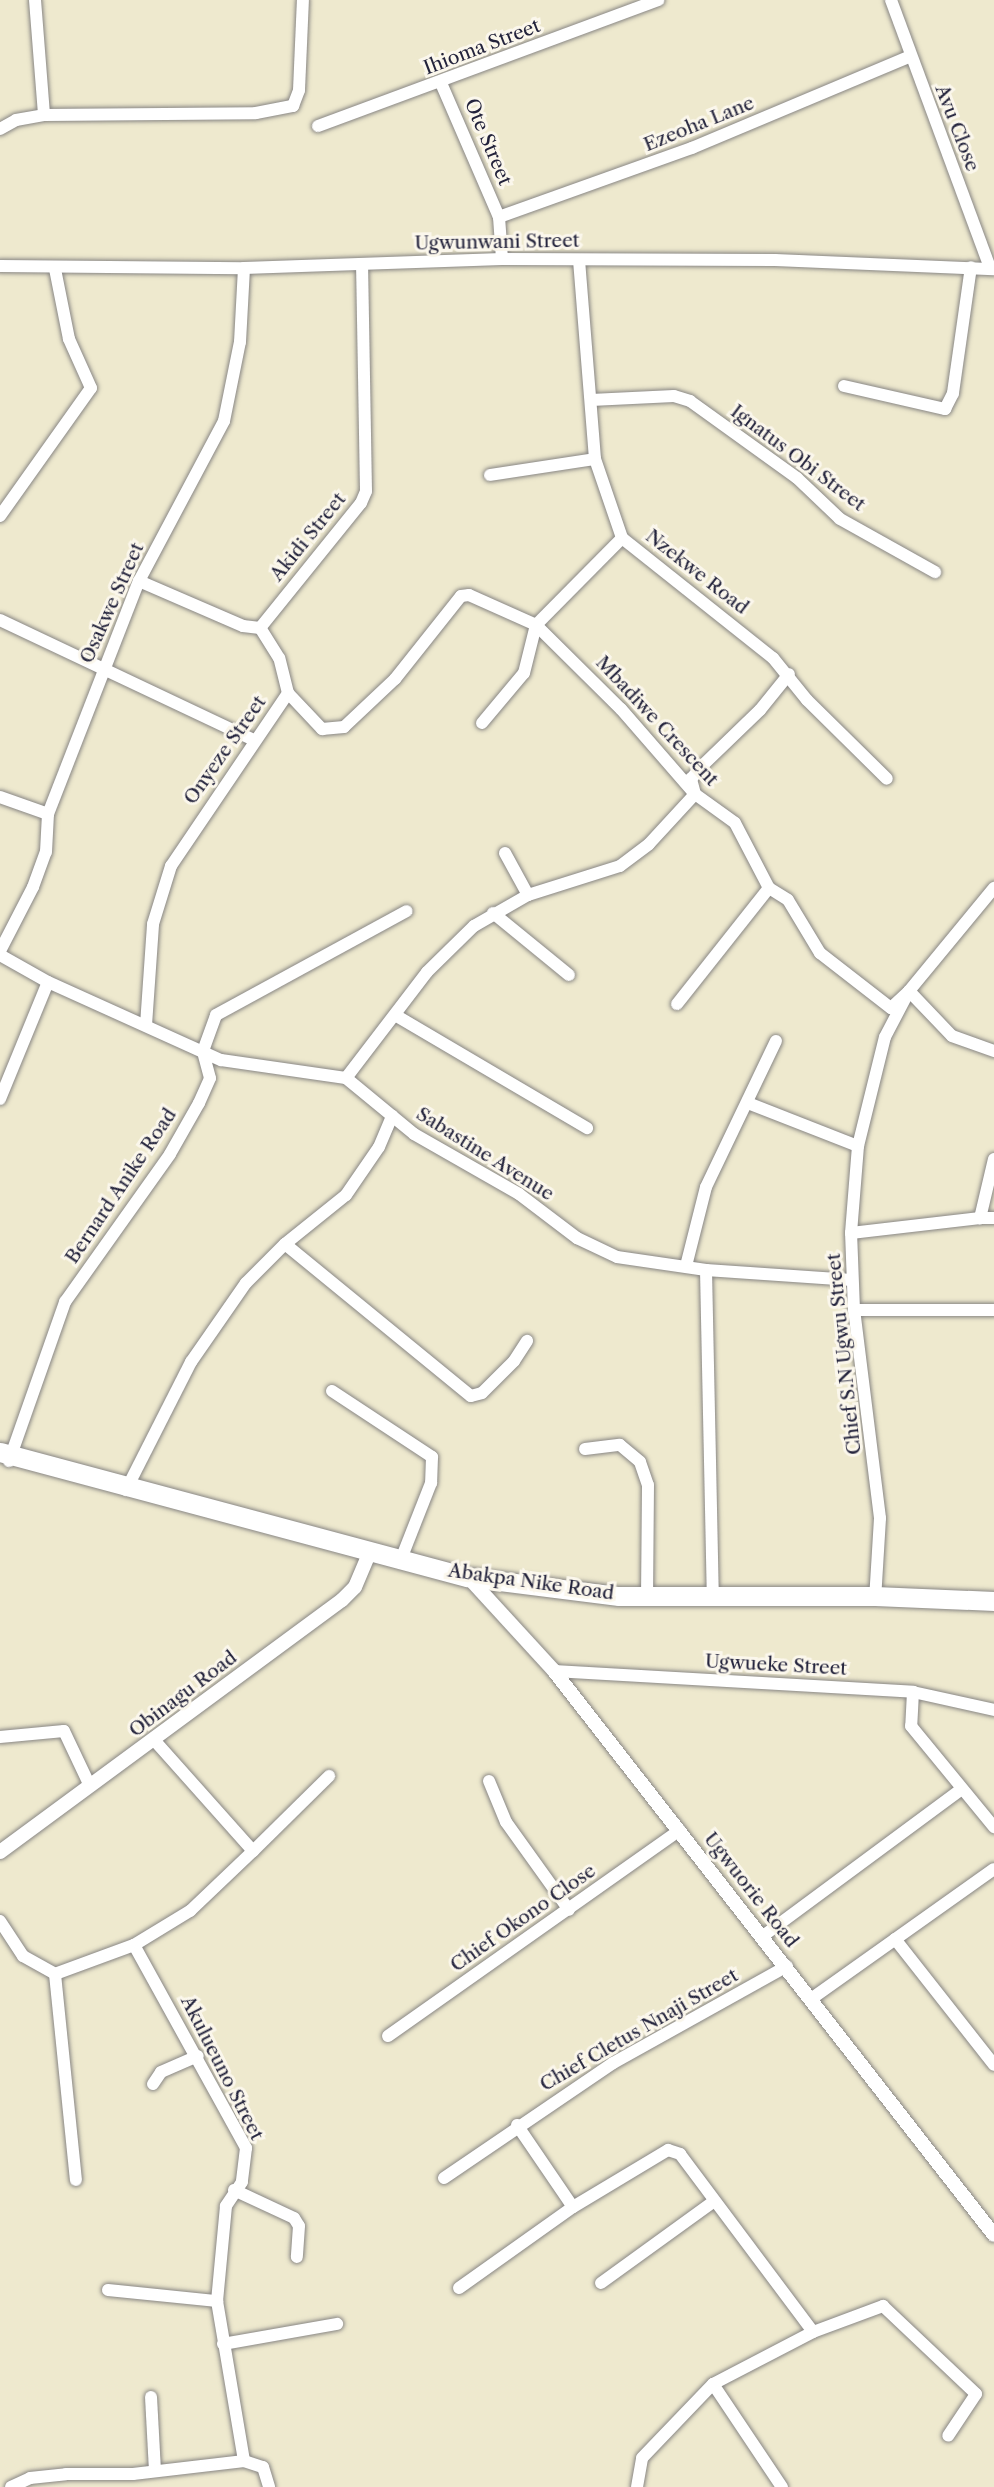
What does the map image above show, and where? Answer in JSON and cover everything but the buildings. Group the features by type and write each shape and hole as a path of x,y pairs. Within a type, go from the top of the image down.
{"main road":[{"name":"Abakpa Nike Road","path":"5,1457 472,1581 625,1602 994,1601"},
{"name":"Abakpa Nike Road","path":"369,1555 401,1559 472,1581 646,1595 875,1600 994,1608"}],"street":[{"path":"35,0 44,115"},
{"path":"0,129 16,120 44,115 256,113 293,106 299,90 303,0"},
{"name":"Ihioma Street","path":"318,126 441,83 658,0"},
{"name":"Avu Close","path":"891,0 909,57 992,269"},
{"name":"Ezeoha Lane","path":"499,217 692,148 909,57"},
{"name":"Ote Street","path":"441,83 499,217 502,259"},
{"name":"Ugwunwani Street","path":"0,266 55,269 244,268 502,259 830,260 992,269"},
{"name":"Nzekwe Road","path":"579,260 582,342 591,400 595,459 622,538 728,620 789,674 807,700 887,779"},
{"name":"Akidi Street","path":"260,628 361,503 366,491 362,265"},
{"path":"844,386 945,409 953,393 971,267"},
{"name":"Osakwe Street","path":"0,953 46,852 48,814 139,581 232,399 244,268"},
{"path":"0,516 91,388 69,339 55,269"},
{"name":"Ignatus Obi Street","path":"591,400 674,396 690,401 797,478 840,519 935,572"},
{"path":"490,475 595,459"},
{"path":"482,723 524,673 536,625 622,538"},
{"path":"139,581 243,626 260,628 279,658 288,693"},
{"name":"Mbadiwe Crescent","path":"461,596 484,601 536,625 613,700 695,794 735,823 769,888 788,900 820,953 891,1008 909,992"},
{"name":"Onyeze Street","path":"146,1025 153,924 171,866 288,693 322,729 344,727 396,680 461,596"},
{"path":"0,620 105,666 112,677 254,740"},
{"path":"0,953 48,982 228,1062 346,1078 452,944 492,913 528,895 620,866 649,844 695,794 691,779 789,674"},
{"path":"0,797 48,814"},
{"path":"505,853 528,895"},
{"path":"677,1004 769,888"},
{"name":"Chief S.N Ugwu Street","path":"875,1600 880,1518 854,1310 850,1233 858,1146 885,1037 909,992 994,888"},
{"name":"Bernard Anike Road","path":"5,1457 65,1302 170,1154 199,1103 210,1078 203,1051 216,1015 233,1002 301,971 407,911"},
{"path":"492,913 569,975"},
{"path":"0,1099 48,982"},
{"path":"909,992 952,1036 994,1051"},
{"path":"395,1015 587,1128"},
{"path":"686,1266 706,1186 776,1041"},
{"name":"Sabastine Avenue","path":"346,1078 414,1134 519,1194 577,1238 617,1257 706,1270 852,1280"},
{"path":"748,1103 858,1146"},
{"path":"127,1490 191,1362 246,1283 285,1244 346,1195 379,1147 392,1116"},
{"path":"850,1233 987,1218 994,1159"},
{"path":"285,1244 471,1396 482,1393 514,1361 527,1341"},
{"path":"706,1270 713,1595"},
{"path":"854,1310 994,1310"},
{"path":"332,1391 432,1457 431,1483 401,1559"},
{"path":"585,1449 620,1445 640,1462 648,1485 646,1595"},
{"name":"Obinagu Road","path":"0,1852 342,1600 355,1587 369,1555"},
{"name":"Ugwuorie Road","path":"472,1581 554,1671 787,1966 994,2235"},
{"name":"Ugwueke Street","path":"554,1671 913,1692 994,1710"},
{"path":"913,1692 911,1726 994,1826"},
{"path":"0,1737 64,1731 90,1786"},
{"path":"154,1740 253,1851"},
{"path":"55,1974 134,1945 190,1912 329,1776"},
{"path":"489,1781 506,1822 569,1910"},
{"path":"763,1936 962,1789"},
{"name":"Chief Okono Close","path":"387,2036 680,1830"},
{"path":"811,1999 994,1869"},
{"path":"0,1921 23,1955 55,1974"},
{"path":"895,1940 994,2066"},
{"name":"Akulueuno Street","path":"134,1945 198,2056 246,2148 242,2182 234,2190 222,2232 217,2301 244,2461"},
{"name":"Chief Cletus Nnaji Street","path":"444,2178 517,2125 613,2063 787,1966"},
{"path":"55,1974 76,2180"},
{"path":"153,2084 161,2072 198,2056"},
{"path":"517,2125 573,2207"},
{"path":"459,2288 573,2207 668,2150 680,2154 713,2202 813,2332"},
{"path":"234,2190 294,2218 299,2225 297,2257"},
{"path":"601,2283 713,2202"},
{"path":"108,2290 217,2301"},
{"path":"637,2487 642,2458 713,2384 813,2332 888,2307 976,2394 948,2436"},
{"path":"223,2344 337,2324"},
{"path":"713,2384 782,2487"},
{"path":"150,2397 155,2470"},
{"path":"11,2487 30,2478 66,2474 133,2480 155,2470 244,2461 263,2467 270,2487"}]}
